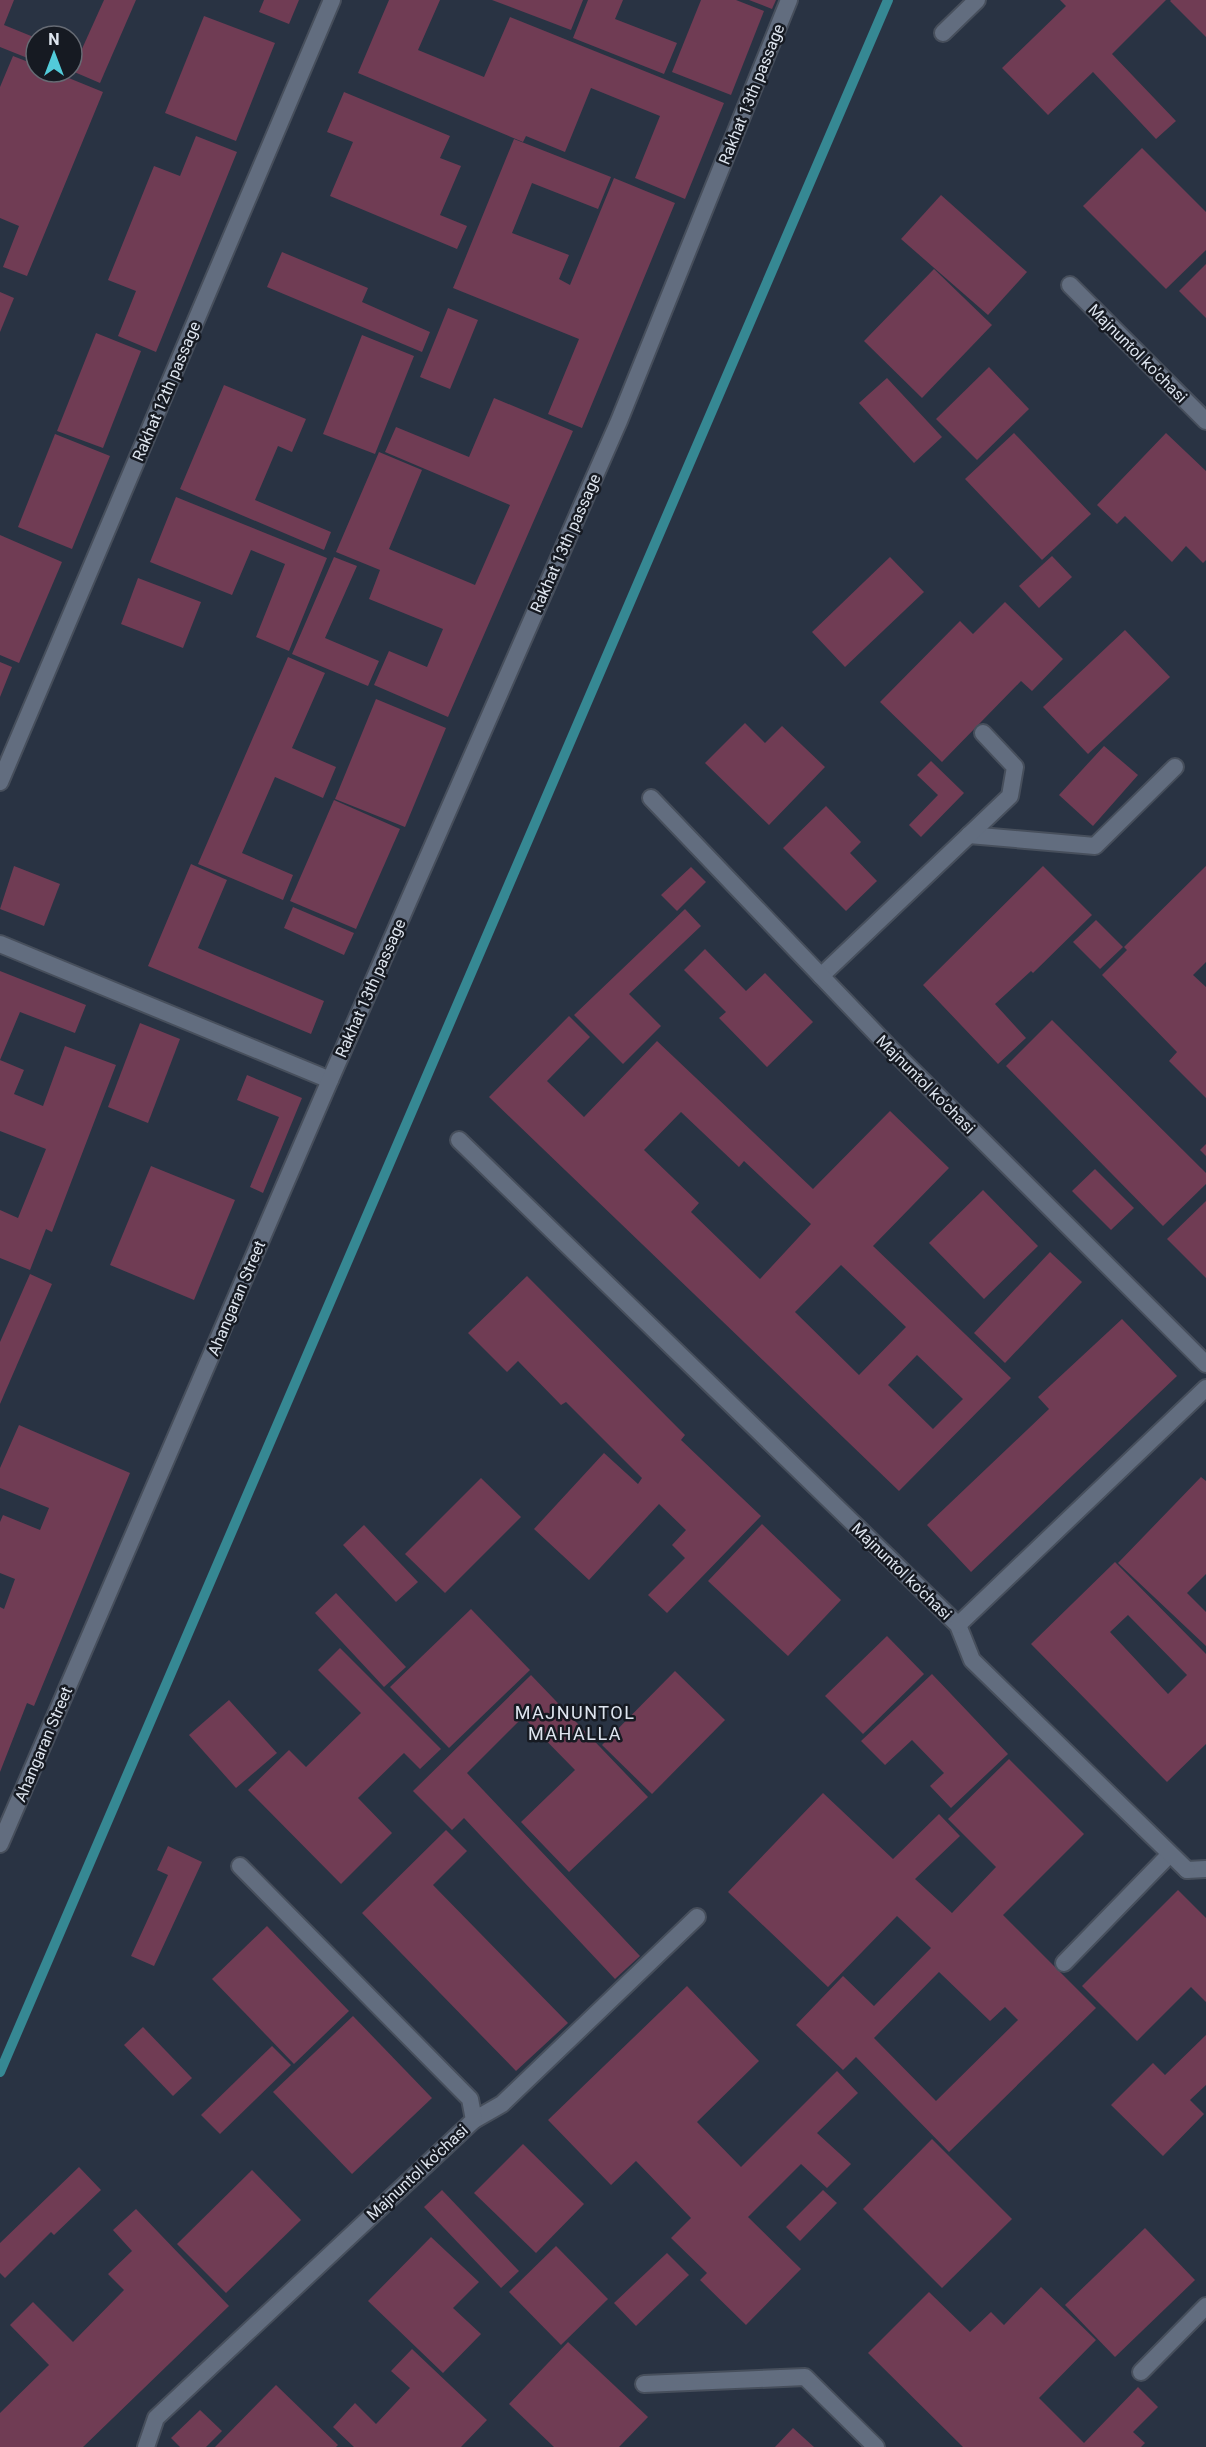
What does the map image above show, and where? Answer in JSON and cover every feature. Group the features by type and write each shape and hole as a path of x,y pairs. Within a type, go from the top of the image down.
{"street":[{"name":"Rakhat 12th passage","path":"0,782 332,0"},
{"name":"Rakhat 13th passage","path":"330,1080 619,421 789,0"},
{"path":"943,33 977,0"},
{"name":"Majnuntol ko'chasi","path":"1070,285 1206,421"},
{"path":"821,976 1010,796 1015,767 983,733"},
{"path":"969,835 1095,846 1175,767"},
{"name":"Majnuntol ko'chasi","path":"651,798 821,976 1206,1364"},
{"path":"0,944 330,1080"},
{"name":"Ahangaran Street","path":"0,1844 330,1080"},
{"name":"Majnuntol ko'chasi","path":"459,1140 958,1625 972,1660 1186,1870 1206,1869"},
{"name":"Majnuntol ko'chasi","path":"958,1625 1206,1388"},
{"path":"1064,1963 1170,1854"},
{"name":"Majnuntol ko'chasi","path":"146,2447 156,2418 474,2120 470,2099 240,1866"},
{"path":"474,2120 501,2104 697,1917"},
{"path":"1141,2372 1206,2306"},
{"path":"644,2384 805,2377 876,2447"}],"building":[{"path":"0,0 14,0 4,25 24,33 24,57 0,47"},
{"path":"104,0 136,0 100,83 84,76 84,44"},
{"path":"264,0 299,0 289,24 259,12"},
{"path":"389,0 440,0 418,50 484,77 510,17 724,103 685,199 635,178 660,116 591,88 565,152 526,136 523,142 358,73"},
{"path":"492,0 583,0 571,30"},
{"path":"588,0 623,0 615,19 677,43 664,74 573,38"},
{"path":"701,0 736,0 764,11 731,95 672,72"},
{"path":"749,0 776,0 772,9"},
{"path":"1060,0 1166,0 1112,54 1176,121 1156,139 1093,72 1048,115 1002,68 1066,6"},
{"path":"1206,0 1206,37 1170,1"},
{"path":"204,16 275,43 236,141 165,113"},
{"path":"13,56 24,60 24,84 83,84 103,92 27,276 3,267 19,226 0,218 0,87"},
{"path":"344,92 450,136 440,158 461,166 440,215 467,226 457,249 330,196 353,142 327,132"},
{"path":"196,136 237,152 156,352 118,336 136,291 108,280 154,166 180,176"},
{"path":"514,139 611,177 598,209 532,183 512,233 569,255 559,279 570,285 614,178 675,203 582,428 548,414 579,339 453,288"},
{"path":"1142,148 1206,212 1206,250 1166,289 1083,206"},
{"path":"941,195 1027,272 988,315 901,239"},
{"path":"282,252 368,288 362,302 430,332 422,352 267,287"},
{"path":"1206,264 1206,318 1179,291"},
{"path":"934,269 992,325 922,398 864,341"},
{"path":"0,292 14,298 0,332"},
{"path":"448,308 478,320 450,389 420,377"},
{"path":"96,333 141,351 103,448 57,431"},
{"path":"362,335 414,356 375,454 323,434"},
{"path":"989,367 1029,409 977,460 936,419"},
{"path":"887,378 942,437 914,463 859,403"},
{"path":"224,385 306,419 292,452 278,446 255,500 331,532 324,550 180,489"},
{"path":"494,398 573,431 448,717 374,685 389,651 427,667 443,629 369,599 380,570 336,552 379,452 422,470 389,549 475,585 510,505 385,452 396,427 469,457"},
{"path":"1014,433 1091,514 1042,560 965,479"},
{"path":"1166,433 1206,471 1206,560 1203,563 1186,546 1172,562 1125,516 1117,524 1097,505"},
{"path":"55,434 110,456 72,549 18,527"},
{"path":"176,497 327,558 289,651 256,637 285,564 251,550 232,595 150,562"},
{"path":"0,535 62,562 19,663 0,655"},
{"path":"1052,556 1072,577 1039,608 1019,586"},
{"path":"334,557 357,566 325,638 379,661 368,686 292,654"},
{"path":"890,557 924,592 845,667 812,632"},
{"path":"138,578 201,602 183,648 121,624"},
{"path":"1005,602 1063,659 1032,691 1021,681 942,762 880,702 960,621 973,634"},
{"path":"1125,630 1170,677 1088,754 1043,707"},
{"path":"288,657 325,673 292,748 336,767 323,798 275,777 242,853 293,875 283,900 198,864"},
{"path":"0,662 12,667 0,697"},
{"path":"376,699 446,728 405,827 335,799"},
{"path":"745,723 765,743 782,726 825,767 769,825 705,763"},
{"path":"1104,746 1138,775 1093,826 1059,795"},
{"path":"931,761 964,793 921,837 909,825 938,795 917,775"},
{"path":"334,800 400,829 356,929 290,901"},
{"path":"826,806 861,842 850,853 877,881 846,911 783,848"},
{"path":"191,864 227,880 198,948 324,1001 311,1034 148,966"},
{"path":"14,866 60,884 44,926 0,909"},
{"path":"1043,866 1092,915 1033,973 1031,971 995,1004 1026,1038 998,1064 923,985"},
{"path":"1206,866 1206,962 1193,975 1206,987 1206,1098 1169,1061 1177,1052 1102,975 1127,950 1124,947"},
{"path":"691,867 706,882 677,911 661,895"},
{"path":"293,907 354,933 344,955 284,928"},
{"path":"685,909 701,926 629,994 661,1026 623,1064 574,1015"},
{"path":"1096,920 1123,947 1100,969 1073,942"},
{"path":"705,949 746,991 765,973 813,1022 767,1067 719,1018 726,1012 684,970"},
{"path":"0,971 86,1005 75,1033 20,1012 0,1060"},
{"path":"569,1016 590,1037 547,1081 584,1117 657,1041 813,1189 890,1111 949,1168 873,1246 1011,1378 899,1491 489,1097","holes":["681,1112 739,1167 744,1161 811,1224 760,1279 691,1212 699,1203 644,1150","841,1265 906,1327 859,1375 795,1312","917,1355 963,1399 933,1429 888,1385"]},
{"path":"1052,1020 1206,1173 1206,1184 1163,1226 1006,1066"},
{"path":"140,1023 180,1039 148,1123 108,1107"},
{"path":"65,1046 116,1065 52,1232 46,1229 30,1270 0,1258 0,1210 18,1218 46,1149 0,1131 0,1060 24,1070 14,1094 43,1106"},
{"path":"247,1075 302,1098 263,1193 250,1187 279,1117 237,1100"},
{"path":"1206,1144 1206,1156 1200,1150"},
{"path":"151,1166 235,1200 194,1300 110,1265"},
{"path":"1095,1169 1134,1208 1111,1230 1072,1191"},
{"path":"983,1190 1038,1246 984,1299 929,1243"},
{"path":"1206,1201 1206,1278 1167,1239"},
{"path":"1050,1252 1082,1282 1005,1363 974,1333"},
{"path":"30,1274 52,1284 0,1404 0,1342"},
{"path":"527,1276 685,1435 681,1440 761,1516 667,1613 648,1595 685,1558 672,1545 686,1530 659,1504 589,1580 534,1529 604,1453 638,1484 642,1478 566,1402 561,1405 518,1361 507,1372 468,1333"},
{"path":"1122,1319 1177,1376 971,1572 927,1525 1049,1409 1038,1397"},
{"path":"19,1425 130,1473 34,1706 27,1703 0,1772 0,1607 4,1609 15,1579 0,1573 0,1522 3,1515 40,1530 49,1508 0,1488 0,1468"},
{"path":"1201,1477 1206,1481 1206,1574 1187,1593 1206,1612 1206,1646 1118,1563"},
{"path":"481,1478 521,1517 445,1593 405,1554"},
{"path":"762,1524 841,1600 788,1656 708,1581"},
{"path":"364,1525 418,1582 396,1602 343,1545"},
{"path":"1115,1562 1206,1654 1206,1744 1167,1782 1031,1644","holes":["1128,1615 1187,1675 1168,1694 1110,1632"]},
{"path":"336,1593 406,1667 384,1687 315,1613"},
{"path":"471,1609 530,1670 449,1748 390,1687"},
{"path":"887,1636 924,1674 863,1734 825,1696"},
{"path":"340,1648 441,1749 420,1769 404,1753 358,1798 392,1833 341,1884 248,1790 289,1750 306,1767 361,1713 318,1670"},
{"path":"675,1671 725,1720 652,1794 602,1745"},
{"path":"932,1674 1008,1754 951,1808 930,1786 944,1773 912,1740 885,1765 861,1741"},
{"path":"531,1675 648,1797 569,1872 521,1822 575,1770 523,1717 467,1773 640,1956 615,1979 464,1818 452,1830 413,1791"},
{"path":"229,1700 277,1753 236,1788 189,1735"},
{"path":"1009,1759 1084,1834 1003,1915 1096,2008 949,2152 856,2057 843,2070 796,2025 843,1976 874,2006 931,1948 897,1916 828,1987 728,1892 823,1793 893,1859 939,1814 960,1836 915,1879 952,1913 996,1867 948,1819","holes":["939,1972 990,2021 1005,2007 1018,2020 936,2101 874,2038"]},
{"path":"446,1830 467,1851 433,1885 568,2023 516,2071 362,1913"},
{"path":"168,1846 202,1862 154,1966 131,1956 168,1875 157,1870"},
{"path":"1178,1890 1206,1918 1206,2002 1191,1987 1137,2041 1082,1986"},
{"path":"267,1926 349,2011 294,2064 212,1979"},
{"path":"687,1986 759,2061 697,2122 741,2167 837,2071 858,2093 817,2133 851,2164 827,2188 801,2164 748,2217 801,2269 746,2325 700,2280 707,2273 671,2238 691,2218 636,2161 611,2185 548,2120"},
{"path":"353,2016 432,2098 352,2174 273,2092"},
{"path":"143,2027 192,2078 173,2096 124,2045"},
{"path":"1206,2035 1206,2085 1190,2100 1204,2114 1163,2156 1111,2105 1153,2063 1165,2075"},
{"path":"272,2046 291,2065 220,2134 201,2115"},
{"path":"932,2139 1012,2219 942,2288 863,2209"},
{"path":"523,2144 584,2204 536,2253 474,2193"},
{"path":"79,2167 101,2190 54,2235 51,2232 5,2278 0,2273 0,2243"},
{"path":"252,2170 301,2220 226,2293 177,2244"},
{"path":"442,2190 519,2271 501,2288 424,2207"},
{"path":"823,2190 837,2203 800,2241 786,2227"},
{"path":"136,2209 229,2306 83,2447 0,2447 0,2413 49,2365 10,2325 33,2302 73,2342 124,2290 108,2274 132,2251 113,2230"},
{"path":"1145,2228 1195,2280 1115,2357 1065,2305"},
{"path":"431,2237 479,2282 453,2308 481,2334 443,2373 368,2301"},
{"path":"556,2246 608,2299 561,2345 509,2292"},
{"path":"667,2253 689,2275 636,2326 614,2303"},
{"path":"1041,2287 1096,2340 1039,2398 1084,2443 1138,2387 1158,2407 1133,2432 1145,2443 1141,2447 963,2447 868,2353 929,2292 970,2332 991,2312 1004,2325"},
{"path":"568,2342 648,2417 619,2447 554,2447 509,2404"},
{"path":"412,2349 487,2420 461,2447 354,2447 333,2427 355,2403 376,2424 410,2388 391,2371"},
{"path":"276,2385 338,2445 336,2447 215,2447"},
{"path":"200,2410 222,2431 206,2447 180,2447 171,2438"},
{"path":"793,2428 814,2447 775,2447"}],"waterway":[{"path":"0,2072 888,0"}],"district":[{"name":"MAJNUNTOL MAHALLA","path":"575,1723"}]}
